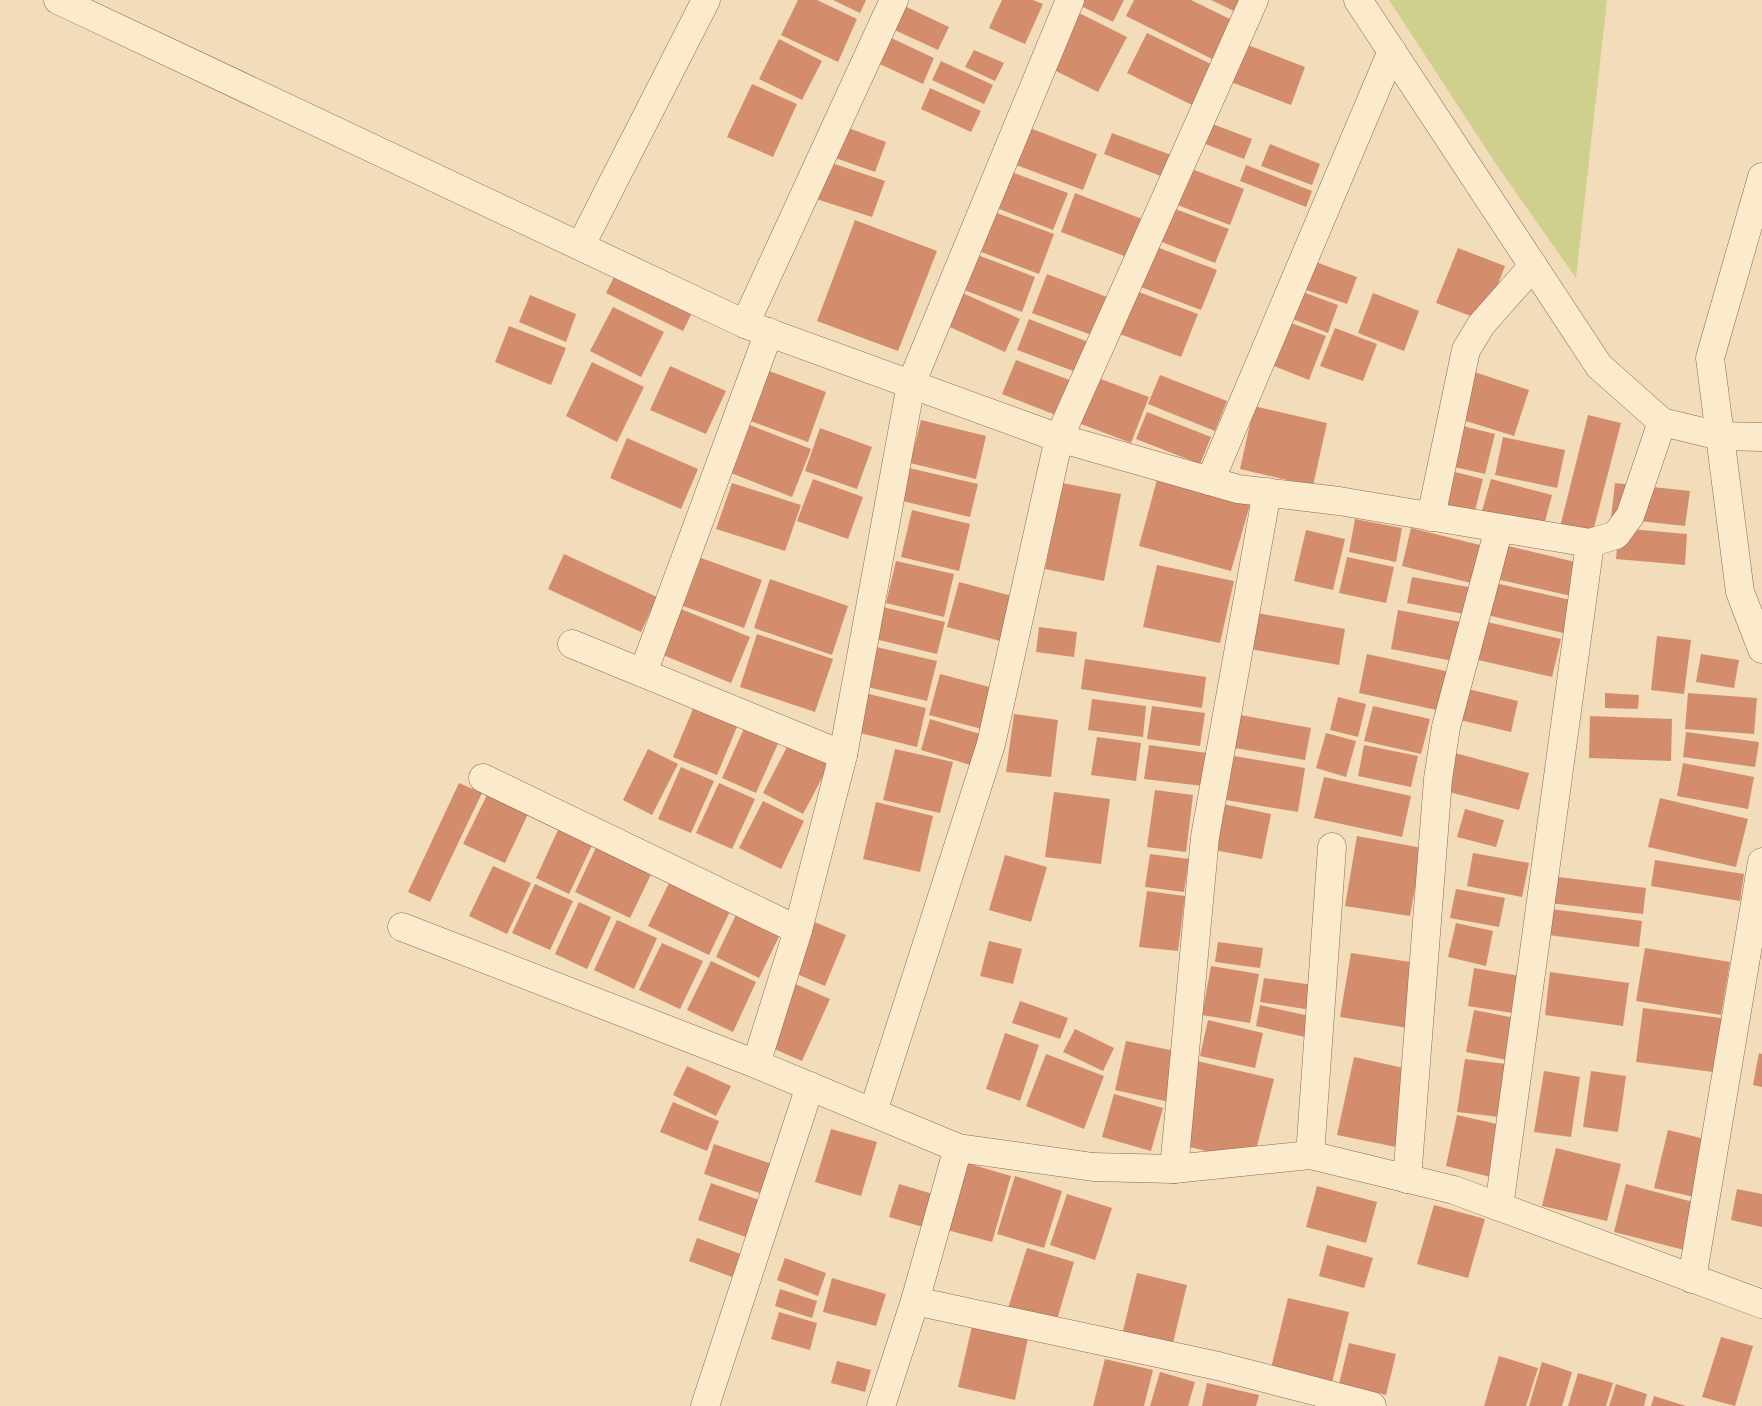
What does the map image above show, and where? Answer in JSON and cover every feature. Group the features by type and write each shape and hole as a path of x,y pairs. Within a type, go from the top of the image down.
{"street":[{"path":"58,0 757,328 1059,438 1238,489 1339,501 1590,543 1616,535 1630,516 1662,422"},
{"path":"581,245 706,0"},
{"path":"643,673 757,328 894,0"},
{"path":"756,1064 798,930 844,755 911,384 1070,0"},
{"path":"873,1112 991,744 1059,438 1254,0"},
{"path":"1358,0 1599,366 1662,422 1720,436 1762,437"},
{"path":"1210,481 1392,51"},
{"path":"1762,177 1710,358 1740,592 1762,649"},
{"path":"1431,517 1466,350 1481,325 1533,266"},
{"path":"1174,1169 1205,837 1267,492"},
{"path":"1406,1179 1438,779 1446,727 1498,528"},
{"path":"1499,1207 1590,543"},
{"path":"572,644 844,755"},
{"path":"483,778 798,930"},
{"path":"1310,1155 1332,846"},
{"path":"1692,1279 1762,862"},
{"path":"402,927 756,1064 958,1148 1093,1167 1174,1169 1310,1155 1454,1190 1762,1304"},
{"path":"705,1406 810,1086"},
{"path":"881,1406 915,1301 958,1148"},
{"path":"915,1301 1218,1366 1372,1406"}],"green space":[{"path":"1389,0 1607,0 1576,278 1496,164"}],"building":[{"path":"798,0 817,0 857,19 838,62 781,35"},
{"path":"833,0 866,0 860,13"},
{"path":"892,0 949,27 938,50 875,21"},
{"path":"1002,0 1033,0 1043,4 1025,44 989,28"},
{"path":"1069,0 1124,0 1113,22"},
{"path":"1134,0 1191,0 1234,21 1214,60 1126,16"},
{"path":"1211,0 1247,0 1240,14"},
{"path":"1063,5 1127,37 1098,92 1036,61"},
{"path":"872,29 934,58 923,84 860,55"},
{"path":"1147,33 1217,67 1196,107 1127,73"},
{"path":"779,39 822,61 802,100 759,79"},
{"path":"1232,39 1305,67 1291,105 1218,77"},
{"path":"974,50 1004,63 995,81 965,67"},
{"path":"941,61 993,85 984,104 932,80"},
{"path":"752,84 797,104 773,157 727,137"},
{"path":"930,88 981,111 971,132 921,109"},
{"path":"835,123 886,142 875,172 824,154"},
{"path":"1017,123 1097,154 1083,190 1003,160"},
{"path":"1210,123 1252,139 1244,159 1203,143"},
{"path":"1112,133 1174,156 1166,178 1104,154"},
{"path":"1270,144 1320,164 1312,185 1261,166"},
{"path":"823,160 885,181 872,217 810,197"},
{"path":"1246,165 1312,191 1306,207 1240,181"},
{"path":"998,167 1068,193 1053,230 984,203"},
{"path":"1189,168 1244,189 1230,225 1175,204"},
{"path":"1075,193 1142,219 1127,257 1061,232"},
{"path":"1170,207 1229,229 1215,263 1157,240"},
{"path":"986,209 1054,234 1039,274 971,248"},
{"path":"855,220 937,251 898,351 817,321"},
{"path":"1154,246 1217,270 1201,310 1138,286"},
{"path":"1458,248 1505,266 1484,321 1436,303"},
{"path":"970,252 1035,277 1022,312 956,287"},
{"path":"622,261 699,299 683,331 606,293"},
{"path":"1313,261 1357,277 1347,304 1303,289"},
{"path":"1047,274 1112,299 1097,337 1032,313"},
{"path":"947,286 1020,319 1005,352 932,319"},
{"path":"1295,289 1338,305 1328,333 1285,316"},
{"path":"1136,291 1198,314 1181,357 1120,334"},
{"path":"1373,293 1419,311 1404,351 1358,333"},
{"path":"530,295 576,314 566,342 519,322"},
{"path":"613,307 664,332 641,377 590,351"},
{"path":"1029,319 1096,345 1084,375 1017,350"},
{"path":"1283,320 1326,336 1309,380 1266,363"},
{"path":"509,326 566,348 551,385 495,362"},
{"path":"1335,328 1377,344 1363,381 1320,366"},
{"path":"1016,360 1075,382 1061,417 1002,394"},
{"path":"592,362 644,387 617,442 566,416"},
{"path":"670,366 726,391 706,434 650,410"},
{"path":"764,369 826,392 808,442 745,419"},
{"path":"1465,369 1529,390 1514,436 1450,416"},
{"path":"1160,375 1227,401 1215,431 1148,404"},
{"path":"1098,378 1149,397 1131,443 1081,424"},
{"path":"1254,406 1327,423 1313,486 1240,469"},
{"path":"1147,412 1211,437 1200,464 1136,439"},
{"path":"1588,415 1621,423 1591,539 1559,531"},
{"path":"921,420 986,436 976,479 910,463"},
{"path":"1447,422 1495,434 1485,474 1437,463"},
{"path":"750,425 811,449 792,497 731,473"},
{"path":"820,428 872,447 857,489 805,471"},
{"path":"1503,437 1565,450 1557,488 1495,475"},
{"path":"627,438 698,469 681,509 610,478"},
{"path":"1431,466 1483,479 1474,515 1422,502"},
{"path":"909,468 978,484 970,517 902,501"},
{"path":"1158,476 1251,501 1231,571 1139,546"},
{"path":"813,479 863,497 848,539 797,521"},
{"path":"1491,479 1552,495 1542,533 1480,518"},
{"path":"732,483 801,505 785,551 716,529"},
{"path":"1062,483 1121,494 1104,581 1045,569"},
{"path":"1615,483 1690,491 1685,526 1611,518"},
{"path":"912,510 970,524 959,571 901,557"},
{"path":"1355,519 1402,528 1396,562 1349,552"},
{"path":"1411,528 1480,545 1471,583 1402,566"},
{"path":"1619,528 1687,534 1685,565 1616,559"},
{"path":"1306,530 1345,539 1333,590 1294,581"},
{"path":"1504,545 1592,566 1584,599 1496,579"},
{"path":"564,554 657,597 641,632 548,589"},
{"path":"1347,557 1394,567 1386,603 1339,593"},
{"path":"701,558 762,580 744,628 683,606"},
{"path":"896,561 954,574 944,617 886,603"},
{"path":"1157,565 1234,581 1220,643 1143,627"},
{"path":"1412,577 1474,588 1469,615 1407,603"},
{"path":"770,579 848,606 832,655 754,628"},
{"path":"959,582 1016,597 1004,642 947,627"},
{"path":"1495,583 1584,603 1576,636 1487,615"},
{"path":"883,607 945,622 937,654 875,639"},
{"path":"681,609 750,637 731,683 663,655"},
{"path":"1398,610 1466,623 1458,662 1391,649"},
{"path":"1252,612 1345,629 1339,665 1245,648"},
{"path":"1483,621 1561,639 1552,677 1474,659"},
{"path":"1039,627 1077,632 1074,657 1036,652"},
{"path":"757,634 833,659 815,712 740,687"},
{"path":"1657,636 1691,640 1684,694 1651,690"},
{"path":"872,646 937,661 927,701 863,686"},
{"path":"1367,654 1450,672 1441,711 1359,693"},
{"path":"1701,654 1739,660 1734,688 1696,682"},
{"path":"1085,659 1206,677 1202,708 1081,689"},
{"path":"940,674 1005,691 993,732 929,715"},
{"path":"1468,689 1518,701 1511,732 1460,720"},
{"path":"865,693 926,708 917,747 856,732"},
{"path":"1605,693 1639,695 1638,709 1605,708"},
{"path":"1688,693 1757,698 1754,734 1685,729"},
{"path":"1338,697 1366,704 1358,737 1330,730"},
{"path":"1092,699 1146,706 1143,737 1088,730"},
{"path":"695,704 739,722 717,775 673,757"},
{"path":"1152,706 1205,713 1200,746 1147,739"},
{"path":"1373,706 1430,719 1421,754 1364,741"},
{"path":"1014,714 1058,720 1051,777 1006,772"},
{"path":"1235,714 1311,728 1305,760 1229,747"},
{"path":"1590,716 1672,719 1671,761 1589,758"},
{"path":"930,719 990,737 980,768 921,750"},
{"path":"746,724 780,739 756,793 722,778"},
{"path":"1686,732 1759,742 1755,767 1683,757"},
{"path":"1326,733 1356,741 1346,777 1316,768"},
{"path":"1097,737 1141,743 1136,781 1091,775"},
{"path":"789,743 830,763 803,814 763,793"},
{"path":"1149,745 1207,753 1203,786 1144,779"},
{"path":"1364,745 1418,756 1411,787 1358,776"},
{"path":"648,749 678,764 652,815 623,800"},
{"path":"895,749 953,762 940,813 883,800"},
{"path":"1455,753 1529,773 1519,810 1445,791"},
{"path":"1234,756 1305,768 1298,812 1226,800"},
{"path":"1683,763 1754,777 1748,809 1677,796"},
{"path":"681,767 714,781 691,833 658,819"},
{"path":"1324,777 1411,796 1402,837 1314,818"},
{"path":"459,783 482,793 430,902 408,892"},
{"path":"719,783 755,799 732,849 696,833"},
{"path":"1155,790 1193,795 1186,852 1147,847"},
{"path":"1054,792 1110,799 1101,864 1045,857"},
{"path":"487,795 528,814 505,863 463,844"},
{"path":"1660,798 1748,819 1736,867 1648,847"},
{"path":"763,801 804,821 781,869 739,848"},
{"path":"876,802 933,816 920,872 863,859"},
{"path":"1223,804 1271,814 1262,859 1214,850"},
{"path":"1465,809 1504,820 1496,847 1457,837"},
{"path":"562,821 596,837 569,894 536,878"},
{"path":"1357,836 1422,848 1410,916 1345,906"},
{"path":"601,837 657,862 630,918 575,892"},
{"path":"1473,853 1529,863 1522,897 1467,886"},
{"path":"1150,854 1189,859 1184,892 1145,887"},
{"path":"1005,855 1047,867 1031,922 989,910"},
{"path":"1655,860 1744,874 1740,901 1651,886"},
{"path":"493,866 531,883 507,934 469,916"},
{"path":"674,873 735,901 709,955 648,926"},
{"path":"1543,875 1646,888 1643,914 1540,902"},
{"path":"535,884 573,901 550,950 512,933"},
{"path":"1456,889 1505,898 1499,927 1450,918"},
{"path":"1147,891 1185,896 1178,951 1139,947"},
{"path":"579,902 611,917 587,969 555,954"},
{"path":"742,902 786,922 759,978 716,957"},
{"path":"1536,907 1642,921 1639,947 1533,933"},
{"path":"617,920 657,938 634,989 594,970"},
{"path":"812,921 846,935 825,986 792,972"},
{"path":"1456,923 1493,931 1486,966 1448,957"},
{"path":"989,941 1022,949 1013,984 980,976"},
{"path":"1218,942 1263,948 1260,968 1215,962"},
{"path":"662,943 703,961 680,1009 639,990"},
{"path":"1645,948 1730,962 1721,1015 1636,1001"},
{"path":"1351,953 1430,965 1420,1030 1340,1017"},
{"path":"711,961 756,982 733,1032 687,1010"},
{"path":"1211,966 1259,974 1250,1023 1202,1015"},
{"path":"1474,968 1526,977 1519,1014 1468,1006"},
{"path":"1550,972 1629,983 1623,1026 1545,1015"},
{"path":"1264,978 1327,987 1324,1012 1260,1002"},
{"path":"793,983 830,999 802,1061 765,1045"},
{"path":"1020,1001 1068,1018 1060,1039 1012,1023"},
{"path":"1260,1005 1318,1018 1314,1039 1256,1026"},
{"path":"1643,1008 1729,1019 1721,1073 1636,1062"},
{"path":"1474,1010 1520,1019 1512,1061 1466,1052"},
{"path":"1208,1020 1263,1033 1255,1068 1200,1056"},
{"path":"1075,1029 1114,1048 1103,1071 1063,1052"},
{"path":"1005,1033 1039,1045 1020,1101 986,1089"},
{"path":"1126,1041 1180,1052 1169,1102 1115,1090"},
{"path":"1759,1053 1762,1054 1762,1087 1753,1085"},
{"path":"1046,1054 1104,1076 1084,1129 1026,1106"},
{"path":"1354,1057 1422,1072 1406,1149 1337,1135"},
{"path":"1465,1059 1515,1065 1508,1118 1457,1112"},
{"path":"1193,1060 1274,1079 1253,1162 1173,1143"},
{"path":"687,1066 731,1086 716,1116 673,1095"},
{"path":"1544,1071 1580,1077 1571,1137 1534,1132"},
{"path":"1591,1071 1626,1076 1618,1132 1583,1127"},
{"path":"1114,1094 1163,1108 1151,1151 1102,1137"},
{"path":"673,1102 719,1121 707,1151 660,1132"},
{"path":"1457,1115 1510,1127 1499,1179 1446,1166"},
{"path":"831,1129 877,1142 861,1196 815,1182"},
{"path":"1668,1130 1713,1141 1699,1198 1654,1188"},
{"path":"714,1144 772,1164 762,1194 704,1174"},
{"path":"1556,1148 1621,1164 1607,1221 1542,1206"},
{"path":"967,1163 1011,1176 992,1242 947,1230"},
{"path":"1015,1176 1062,1191 1044,1248 997,1234"},
{"path":"711,1183 759,1200 746,1237 698,1220"},
{"path":"899,1184 933,1194 923,1227 889,1217"},
{"path":"1626,1184 1708,1206 1696,1253 1614,1232"},
{"path":"1317,1186 1377,1202 1366,1243 1306,1227"},
{"path":"1737,1189 1762,1194 1762,1227 1731,1220"},
{"path":"1067,1194 1112,1208 1095,1260 1050,1245"},
{"path":"1434,1205 1485,1219 1468,1278 1417,1264"},
{"path":"697,1238 741,1254 732,1277 689,1261"},
{"path":"1327,1245 1373,1258 1364,1288 1319,1276"},
{"path":"1027,1248 1074,1262 1056,1323 1008,1308"},
{"path":"785,1258 826,1273 818,1296 777,1280"},
{"path":"1137,1273 1187,1285 1172,1347 1122,1335"},
{"path":"832,1278 886,1294 876,1326 823,1312"},
{"path":"780,1289 817,1301 812,1318 775,1306"},
{"path":"1288,1298 1349,1312 1332,1383 1271,1368"},
{"path":"779,1312 817,1323 810,1350 771,1339"},
{"path":"972,1326 1028,1338 1015,1400 958,1387"},
{"path":"1721,1337 1753,1346 1735,1406 1702,1397"},
{"path":"1349,1343 1396,1354 1386,1395 1339,1384"},
{"path":"1499,1356 1538,1368 1526,1406 1484,1406"},
{"path":"1105,1359 1153,1370 1144,1406 1093,1406"},
{"path":"837,1361 871,1370 865,1392 831,1383"},
{"path":"1542,1362 1572,1372 1562,1406 1529,1406"},
{"path":"1160,1372 1195,1382 1188,1406 1150,1406"},
{"path":"1578,1373 1613,1383 1606,1406 1568,1406"},
{"path":"1207,1383 1259,1395 1256,1406 1202,1406"},
{"path":"1616,1384 1647,1394 1644,1406 1609,1406"},
{"path":"1654,1396 1686,1406 1651,1406"}]}
